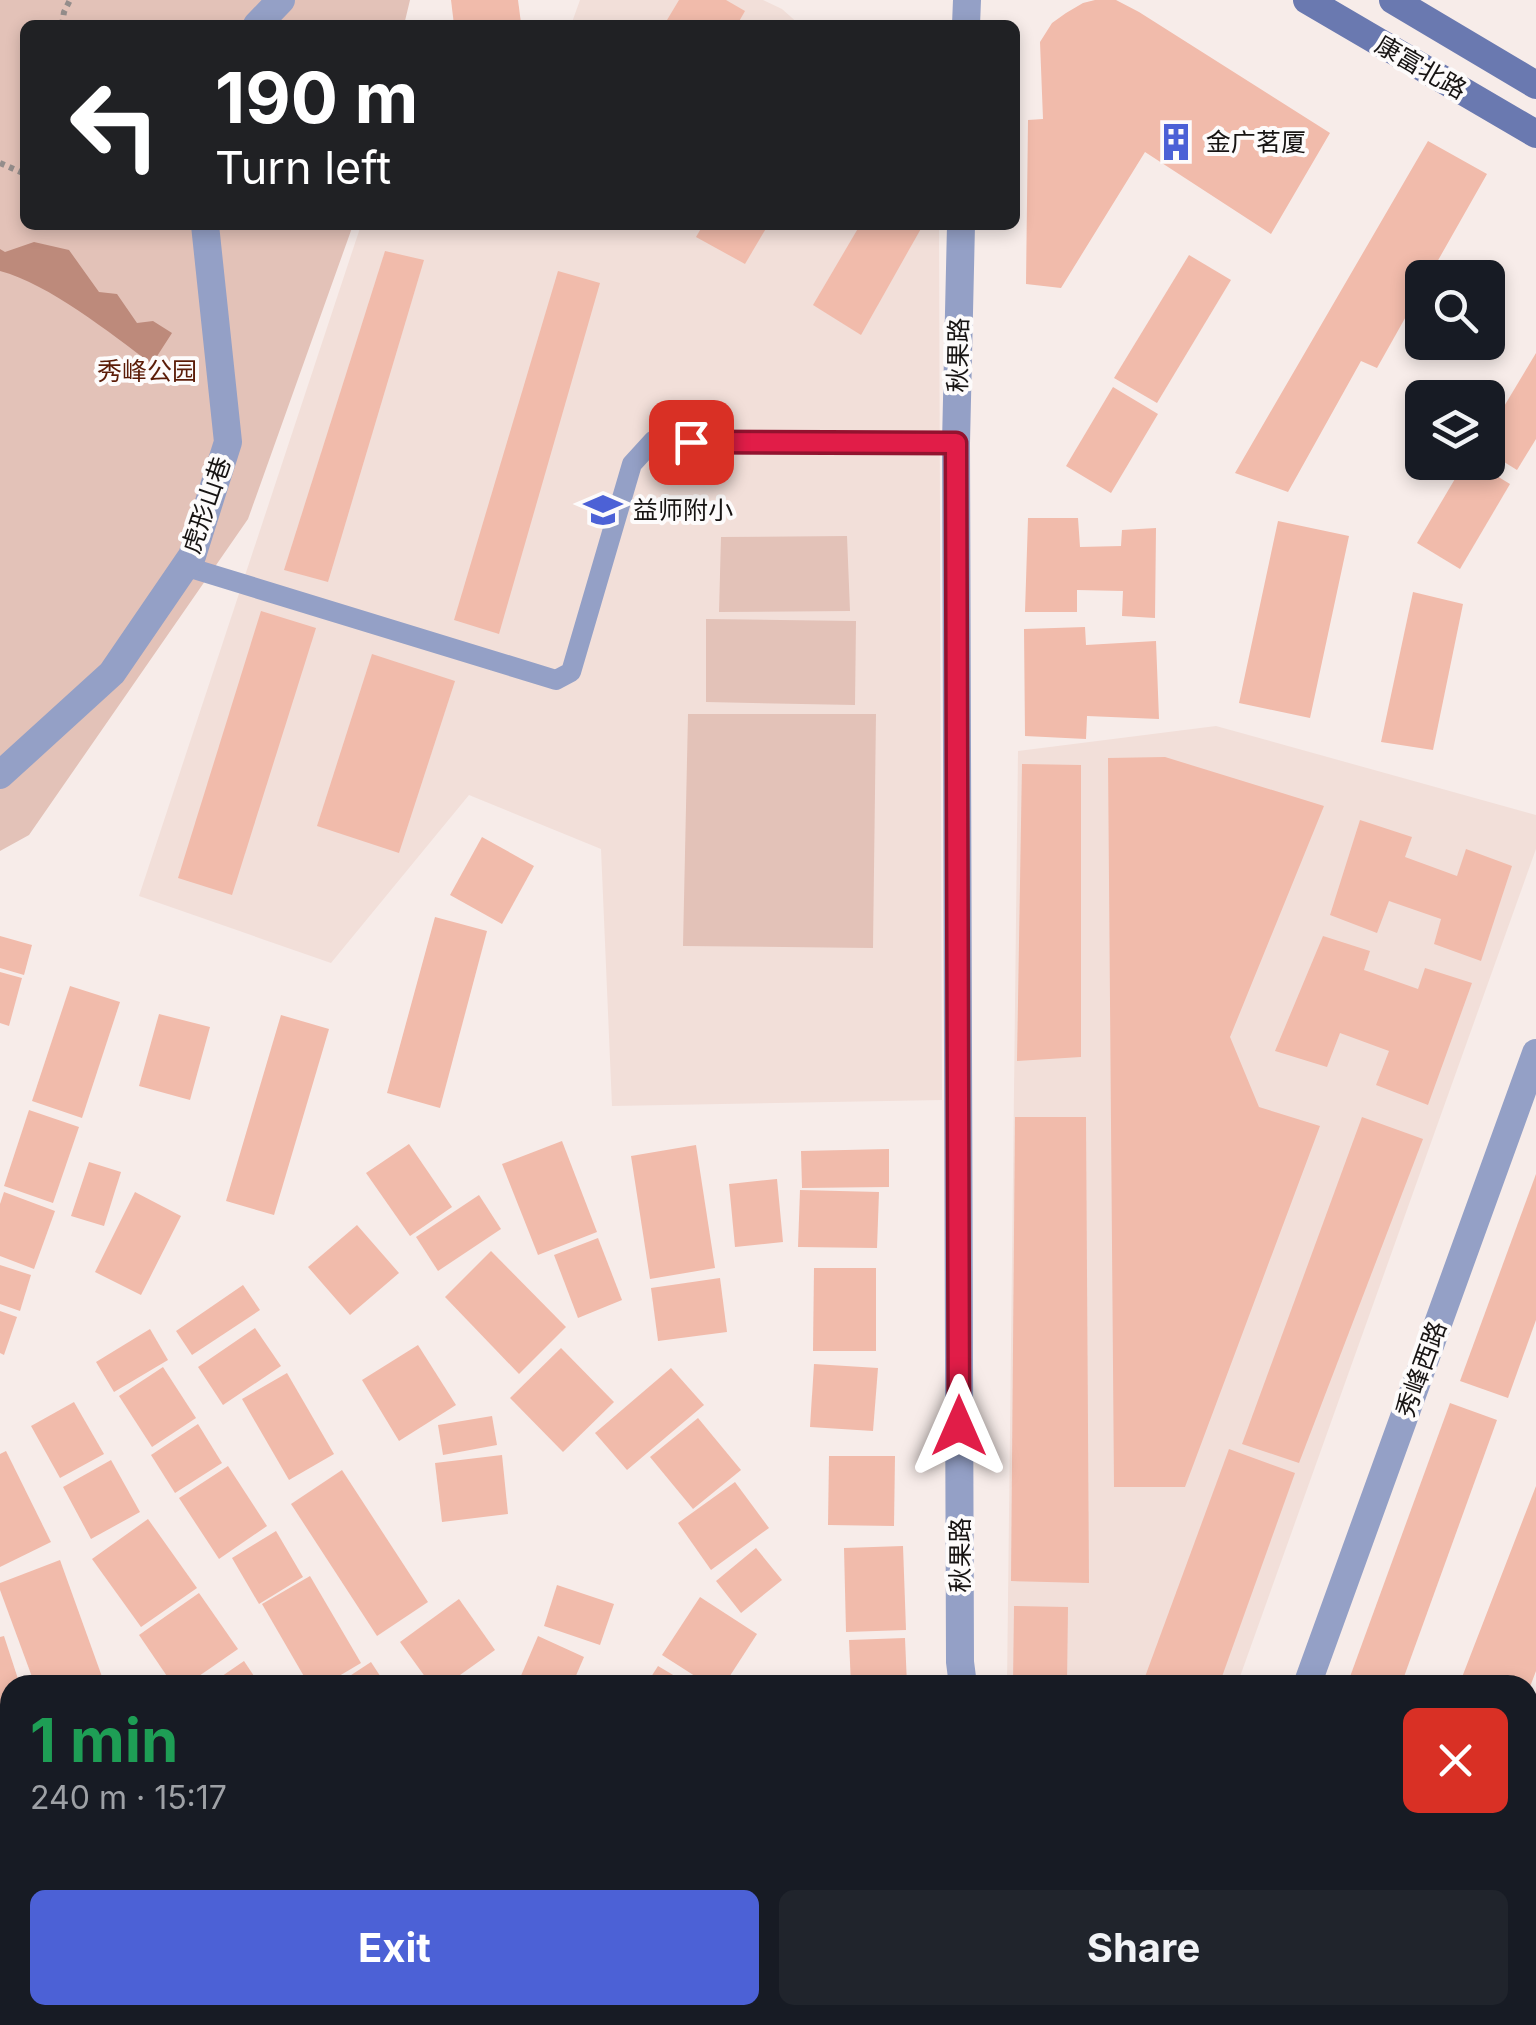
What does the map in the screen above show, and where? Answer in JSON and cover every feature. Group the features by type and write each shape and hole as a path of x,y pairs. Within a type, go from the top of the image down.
{"main road":[{"name":"康富北路","path":"1306,0 1536,134"},
{"name":"康富北路","path":"1394,0 1536,85"}],"street":[{"path":"262,20 282,0"},
{"name":"虎形山巷","path":"0,774 112,673 192,556 228,442 206,230"},
{"name":"秋果路","path":"962,230 956,443 962,1675"},
{"name":"秀峰西路","path":"1311,1675 1536,1053"}],"lane":[{"path":"184,566 556,680 571,672 632,464 653,442 956,443"}],"shaded area":[{"path":"580,0 763,0 794,20 573,20"},
{"name":"益师附小","path":"359,230 939,230 942,1100 612,1106 601,849 469,795 331,963 139,896"},
{"path":"34,242 69,250 99,292 117,294 137,323 153,321 172,333 152,364 59,298 0,271 0,249 5,252"},
{"path":"1216,726 1536,815 1536,849 1241,1675 1007,1675 1018,751"}],"green space":[{"name":"秀峰公园","path":"0,0 410,0 405,20 20,20 20,230 351,230 248,519 29,835 0,851"},
{"path":"847,536 850,611 719,612 721,537"},
{"path":"706,619 856,621 855,705 706,702"},
{"path":"688,714 876,714 873,948 683,946"}],"building":[{"path":"451,0 518,0 521,20 453,20"},
{"path":"679,0 726,0 745,11 740,20 667,20"},
{"name":"金广茗厦","path":"1116,0 1139,12 1330,133 1271,234 1145,152 1061,288 1026,284 1028,120 1043,119 1040,42 1052,23 1083,3"},
{"path":"1428,141 1487,174 1438,260 1405,260 1405,318 1377,368 1361,361 1288,492 1235,473"},
{"path":"700,230 765,230 745,264 696,237"},
{"path":"857,230 920,230 861,335 813,305"},
{"path":"385,251 424,260 328,582 284,570"},
{"path":"1189,255 1231,280 1157,403 1114,378"},
{"path":"558,271 600,283 499,634 454,620"},
{"path":"1536,353 1536,439 1517,470 1505,463 1505,405"},
{"path":"1113,387 1158,414 1111,493 1066,466"},
{"path":"1454,480 1503,480 1510,484 1460,569 1417,543"},
{"path":"1028,518 1078,518 1080,547 1121,546 1122,530 1156,528 1155,618 1122,616 1123,591 1077,590 1077,612 1025,612"},
{"path":"1278,521 1349,536 1310,718 1239,703"},
{"path":"1413,592 1463,604 1433,750 1381,742"},
{"path":"261,611 316,628 232,895 178,878"},
{"path":"1085,627 1086,645 1156,641 1159,719 1087,716 1086,739 1025,736 1024,629"},
{"path":"372,654 455,681 399,853 317,826"},
{"path":"1165,757 1324,806 1230,1037 1259,1107 1320,1126 1185,1487 1114,1487 1108,758"},
{"path":"1022,764 1081,765 1081,1057 1017,1061"},
{"path":"1360,820 1412,837 1405,857 1457,876 1466,849 1512,866 1481,961 1434,944 1441,919 1389,901 1377,933 1330,915"},
{"path":"482,837 534,866 502,924 450,895"},
{"path":"435,917 487,931 440,1108 387,1093"},
{"path":"0,936 32,945 24,975 0,968"},
{"path":"1323,936 1370,951 1364,970 1418,989 1425,968 1472,983 1428,1105 1376,1085 1389,1051 1340,1033 1327,1067 1275,1051"},
{"path":"0,972 22,978 9,1026 0,1023"},
{"path":"70,986 120,1002 82,1118 32,1101"},
{"path":"159,1014 210,1027 190,1100 139,1086"},
{"path":"281,1015 329,1029 274,1215 226,1201"},
{"path":"29,1110 79,1127 53,1203 4,1186"},
{"path":"1015,1117 1086,1117 1089,1583 1011,1581"},
{"path":"1362,1117 1423,1139 1299,1463 1242,1444"},
{"path":"562,1141 597,1232 538,1255 502,1164"},
{"path":"409,1144 452,1207 410,1236 366,1173"},
{"path":"696,1145 715,1268 650,1279 631,1156"},
{"path":"889,1149 889,1187 802,1188 801,1151"},
{"path":"89,1162 121,1172 104,1226 71,1216"},
{"path":"1536,1174 1536,1320 1508,1398 1460,1381"},
{"path":"777,1179 783,1242 735,1247 729,1184"},
{"path":"800,1190 879,1192 877,1248 798,1247"},
{"path":"4,1192 55,1211 34,1269 0,1256 0,1204"},
{"path":"135,1192 181,1216 141,1295 95,1272"},
{"path":"479,1195 501,1229 438,1271 416,1237"},
{"path":"357,1225 399,1273 350,1315 308,1267"},
{"path":"598,1238 622,1300 578,1318 554,1255"},
{"path":"491,1251 566,1327 519,1374 445,1297"},
{"path":"0,1265 31,1275 20,1311 0,1304"},
{"path":"814,1268 876,1268 876,1351 813,1351"},
{"path":"720,1278 727,1332 658,1341 651,1288"},
{"path":"243,1285 260,1310 192,1355 176,1331"},
{"path":"0,1311 17,1317 4,1355 0,1353"},
{"path":"255,1328 281,1366 223,1405 198,1367"},
{"path":"150,1329 168,1360 114,1392 96,1362"},
{"path":"418,1345 456,1405 399,1441 362,1380"},
{"path":"561,1348 614,1402 563,1452 510,1398"},
{"path":"814,1364 878,1368 873,1431 810,1427"},
{"path":"163,1367 196,1418 152,1447 119,1396"},
{"path":"671,1368 704,1405 627,1470 595,1433"},
{"path":"287,1373 334,1454 289,1480 242,1399"},
{"path":"74,1402 104,1454 60,1478 31,1426"},
{"path":"1450,1403 1497,1420 1405,1675 1351,1675"},
{"path":"492,1416 497,1445 443,1455 438,1425"},
{"path":"698,1418 741,1470 693,1509 650,1457"},
{"path":"198,1424 222,1463 175,1493 151,1455"},
{"path":"1229,1449 1295,1473 1223,1675 1146,1675"},
{"path":"6,1451 51,1542 0,1567 0,1454"},
{"path":"502,1455 508,1514 442,1522 435,1463"},
{"path":"829,1456 895,1456 894,1526 828,1525"},
{"path":"111,1460 140,1512 91,1539 63,1487"},
{"path":"228,1466 267,1526 219,1559 179,1498"},
{"path":"342,1470 428,1602 377,1636 291,1504"},
{"path":"735,1482 769,1528 711,1570 678,1523"},
{"path":"1536,1486 1534,1675 1463,1675"},
{"path":"148,1519 197,1588 141,1627 92,1559"},
{"path":"276,1531 303,1577 259,1604 232,1558"},
{"path":"903,1546 906,1630 846,1632 844,1548"},
{"path":"756,1548 782,1580 741,1613 716,1581"},
{"path":"60,1560 101,1675 31,1675 0,1583"},
{"path":"310,1576 361,1663 341,1675 303,1675 262,1604"},
{"path":"557,1585 614,1604 600,1645 544,1626"},
{"path":"199,1593 238,1649 200,1675 166,1675 139,1635"},
{"path":"700,1597 757,1634 730,1675 693,1675 662,1655"},
{"path":"459,1599 495,1650 460,1675 424,1675 400,1642"},
{"path":"1014,1606 1068,1607 1067,1675 1013,1675"},
{"path":"4,1636 17,1675 0,1675 0,1637"},
{"path":"538,1636 584,1657 576,1675 521,1675"},
{"path":"905,1638 907,1675 851,1675 849,1640"},
{"path":"244,1661 253,1675 224,1675"},
{"path":"371,1662 379,1675 351,1675"},
{"path":"658,1666 673,1675 652,1675"}],"place":[{"name":"金广茗厦","path":"1176,142"},
{"name":"益师附小","path":"603,510"}],"route":[{"path":"691,442 956,443 959,1426"}]}
